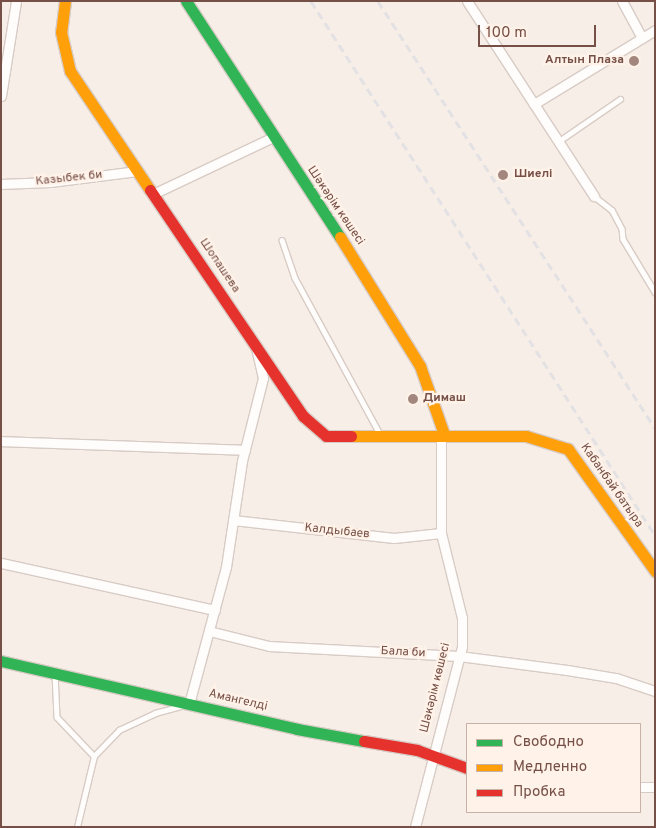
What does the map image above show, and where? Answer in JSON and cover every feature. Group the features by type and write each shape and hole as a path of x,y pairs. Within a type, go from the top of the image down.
{"street":[{"path":"1,96 16,1"},
{"name":"Шопашева","path":"65,1 62,32 70,71 303,416 326,436 442,435"},
{"name":"Шәкәрім көшесі","path":"186,1 374,290 420,366 442,435 441,533 462,618 459,656 415,827"},
{"path":"467,1 594,196"},
{"path":"622,1 642,38"},
{"path":"534,104 655,30"},
{"path":"153,194 273,137"},
{"name":"Казыбек би","path":"1,184 50,182 137,170"},
{"path":"189,704 226,567 245,450 263,378 255,344"},
{"name":"Кабанбай батыра","path":"442,435 526,436 568,450 655,571"},
{"path":"1,441 245,450"},
{"name":"Калдыбаев","path":"233,520 394,538 441,533"},
{"path":"1,563 215,610"},
{"name":"Бала би","path":"209,632 269,646 459,656 616,678 655,691"},
{"name":"Амангелді","path":"1,661 189,704 433,756 466,768"},
{"path":"641,787 655,787"}],"lane":[{"path":"559,141 620,98"},
{"path":"594,196 612,210 622,230 623,238 655,292"},
{"path":"282,240 295,278 381,435"},
{"path":"55,673 56,717 94,756"},
{"path":"77,827 94,756 119,730 155,713 189,704"}],"railway":[{"path":"311,1 655,535"},
{"path":"378,1 655,428"}],"traffic: fast":[{"path":"186,1 340,237"},
{"path":"1,661 297,729 364,741"}],"traffic: slow":[{"path":"65,1 61,32 70,71 150,190"},
{"path":"340,237 420,366 444,434"},
{"path":"351,436 526,436 568,449 655,571"}],"traffic: jam":[{"path":"150,190 303,416 326,436 351,436"},
{"path":"364,741 417,750 466,768"}],"place":[{"name":"Алтын Плаза","path":"634,61"},
{"name":"Шиелі","path":"503,175"},
{"name":"Димаш","path":"413,399"}]}
